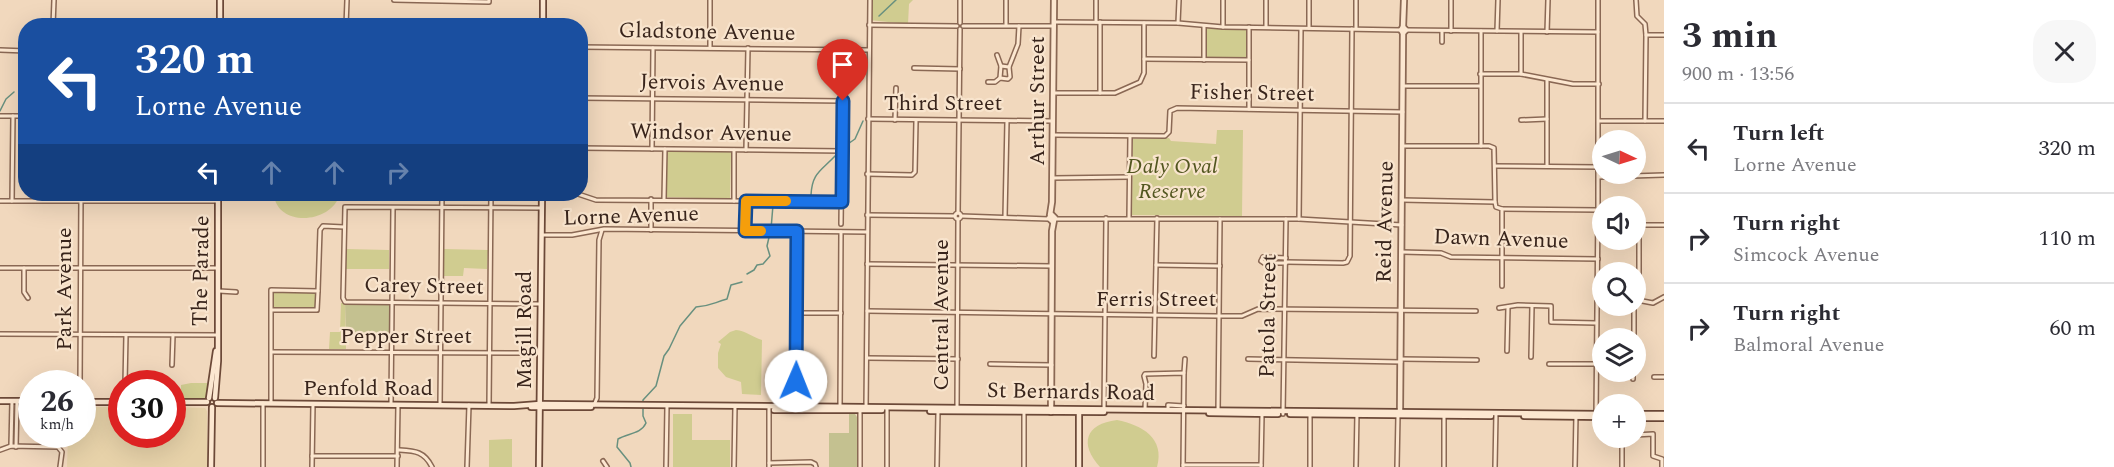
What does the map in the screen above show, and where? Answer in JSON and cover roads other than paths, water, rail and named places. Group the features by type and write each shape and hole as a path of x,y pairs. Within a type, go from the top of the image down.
{"main road":[{"path":"220,0 220,18"},
{"path":"543,0 543,18"},
{"name":"Arthur Street","path":"1051,410 1054,0"},
{"name":"Reid Avenue","path":"1399,414 1404,0"},
{"name":"The Parade","path":"211,467 212,402 217,349 218,201"},
{"name":"Magill Road","path":"539,467 538,304 542,201"},
{"path":"0,401 18,401"},
{"name":"Penfold Road","path":"186,402 540,406"},
{"name":"St Bernards Road","path":"540,406 1079,411 1184,409"},
{"name":"St Bernards Road","path":"540,406 650,407"},
{"name":"St Bernards Road","path":"1104,411 1184,409 1218,412 1592,415"},
{"path":"1079,411 1079,467"},
{"path":"1646,416 1664,416"}],"street":[{"path":"53,18 54,0"},
{"path":"346,0 346,18"},
{"path":"394,0 489,2 489,0"},
{"path":"710,0 710,48"},
{"path":"860,467 866,358 870,0"},
{"name":"Central Avenue","path":"957,410 960,0"},
{"path":"1006,0 1006,26"},
{"path":"1096,0 1100,93"},
{"path":"1178,23 1179,0"},
{"path":"1223,0 1223,27"},
{"path":"1266,0 1266,27"},
{"path":"1309,0 1309,28"},
{"path":"1286,261 1263,257 1261,261 1264,263 1347,262 1350,252 1351,111 1356,0"},
{"path":"1451,0 1451,31"},
{"path":"1497,31 1498,0"},
{"path":"1547,32 1548,0"},
{"path":"1598,0 1599,130"},
{"path":"1636,0 1637,16 1645,24 1646,35 1645,122"},
{"path":"869,25 1019,26 1098,22 1178,23 1223,27 1598,32"},
{"path":"1053,93 1119,93 1140,82 1144,77 1144,23"},
{"path":"988,82 1009,78 1010,67 1018,44 1019,26"},
{"path":"1204,26 1204,60"},
{"path":"1249,109 1250,27"},
{"path":"1299,219 1301,28"},
{"path":"1442,31 1442,42"},
{"path":"1480,32 1481,146"},
{"path":"1521,32 1521,74"},
{"path":"1646,35 1664,35"},
{"name":"Gladstone Avenue","path":"588,47 868,50"},
{"path":"652,149 653,48"},
{"path":"746,150 748,48"},
{"path":"841,224 843,49"},
{"path":"0,50 18,51"},
{"path":"997,55 1001,66 1000,78"},
{"path":"1144,59 1249,60"},
{"path":"1001,66 1010,67"},
{"path":"914,68 960,69"},
{"path":"1480,74 1521,74 1573,84 1599,84"},
{"path":"1547,80 1547,166"},
{"path":"1403,86 1480,86"},
{"path":"895,120 896,87"},
{"name":"Jervois Avenue","path":"588,98 843,101"},
{"name":"Fisher Street","path":"1053,135 1167,136 1170,111 1174,109 1403,112"},
{"path":"0,116 18,116"},
{"path":"12,201 13,116"},
{"name":"Third Street","path":"868,119 1053,121"},
{"path":"1521,120 1547,119"},
{"path":"867,174 912,175 915,172 916,120"},
{"path":"1005,217 1007,120"},
{"path":"1599,121 1664,121"},
{"path":"1129,218 1130,136"},
{"path":"1403,146 1494,148 1496,207 1502,209 1592,210"},
{"name":"Windsor Avenue","path":"588,148 842,151"},
{"path":"664,200 665,149"},
{"path":"734,150 734,201"},
{"path":"1495,166 1592,167"},
{"path":"1646,176 1664,175"},
{"path":"1052,178 1130,177"},
{"path":"588,197 596,200 842,202"},
{"path":"651,199 651,230"},
{"path":"1402,200 1495,202"},
{"path":"0,201 18,201"},
{"name":"Park Avenue","path":"80,370 81,201"},
{"path":"440,405 442,201"},
{"path":"489,405 491,201"},
{"path":"745,231 746,201"},
{"path":"272,310 314,311 318,307 320,230 323,226 344,227 345,207 542,208"},
{"path":"391,405 393,207"},
{"path":"1502,209 1502,286"},
{"path":"867,215 1299,219 1402,225"},
{"path":"1104,411 1106,218"},
{"path":"1154,356 1157,218"},
{"path":"1218,412 1220,219"},
{"name":"Patola Street","path":"1283,412 1286,219"},
{"path":"1646,225 1664,225"},
{"name":"Carey Street","path":"344,227 344,301 538,304"},
{"path":"599,240 604,229"},
{"name":"Lorne Avenue","path":"541,235 572,235 604,229 867,232"},
{"path":"593,230 599,240 597,398 594,405"},
{"path":"795,408 797,231"},
{"path":"840,408 841,231"},
{"path":"1596,328 1599,250"},
{"name":"Dawn Avenue","path":"1402,252 1441,253 1451,257 1598,259"},
{"path":"867,264 1052,266"},
{"path":"1156,265 1220,266"},
{"path":"0,267 218,268"},
{"path":"24,268 24,292 28,298"},
{"path":"271,403 271,290 318,291"},
{"path":"217,291 236,292"},
{"path":"1646,302 1653,303 1664,297"},
{"path":"1532,306 1532,357"},
{"path":"1499,308 1551,306 1551,322 1596,323"},
{"path":"1507,351 1508,307"},
{"name":"Ferris Street","path":"867,311 1242,316 1258,309 1476,311"},
{"path":"796,313 841,313"},
{"path":"0,334 217,335"},
{"path":"125,370 126,335"},
{"path":"172,365 173,335"},
{"name":"Pepper Street","path":"272,352 540,353"},
{"path":"866,358 958,359"},
{"path":"1185,359 1183,466 1261,466 1262,412"},
{"path":"1248,359 1477,360"},
{"path":"990,364 1052,365"},
{"path":"1549,364 1592,364"},
{"path":"1145,410 1144,376 1146,374 1184,373"},
{"path":"1654,377 1664,377"},
{"path":"597,398 602,405"},
{"path":"11,446 14,401"},
{"path":"14,401 16,447"},
{"path":"263,403 263,467"},
{"path":"312,467 313,404"},
{"path":"398,405 398,467"},
{"path":"467,467 469,405"},
{"path":"666,467 667,407"},
{"path":"734,467 735,407"},
{"path":"769,408 769,465 811,462 816,467"},
{"path":"887,409 887,467"},
{"path":"937,467 938,409"},
{"path":"1024,410 1024,467"},
{"path":"1310,413 1310,467"},
{"path":"1356,467 1357,413"},
{"path":"1397,467 1399,414"},
{"path":"1444,414 1444,467"},
{"path":"1495,467 1496,414"},
{"path":"1575,467 1576,415"},
{"path":"1646,434 1653,434 1653,456 1662,459 1662,467"},
{"path":"0,450 11,446 58,447 62,452 60,467"},
{"path":"1622,448 1622,467"},
{"path":"398,450 419,452 427,458 432,467"},
{"path":"312,456 398,456"},
{"path":"603,461 607,467"}],"waterway":[{"path":"879,16 896,0"},
{"path":"871,32 871,45"},
{"path":"0,111 6,99 14,92"},
{"path":"845,146 855,139 863,121"},
{"path":"811,195 815,177 835,156"},
{"path":"771,229 773,205"},
{"path":"747,274 757,265 763,264 770,256 767,246 770,233"},
{"path":"643,403 643,400 656,386 664,356 680,326 696,307 727,299 731,285 742,282"},
{"path":"631,467 617,447 618,439 644,427 646,423 643,409"}],"park label":[{"name":"Daly Oval Reserve","path":"1172,178"}]}
